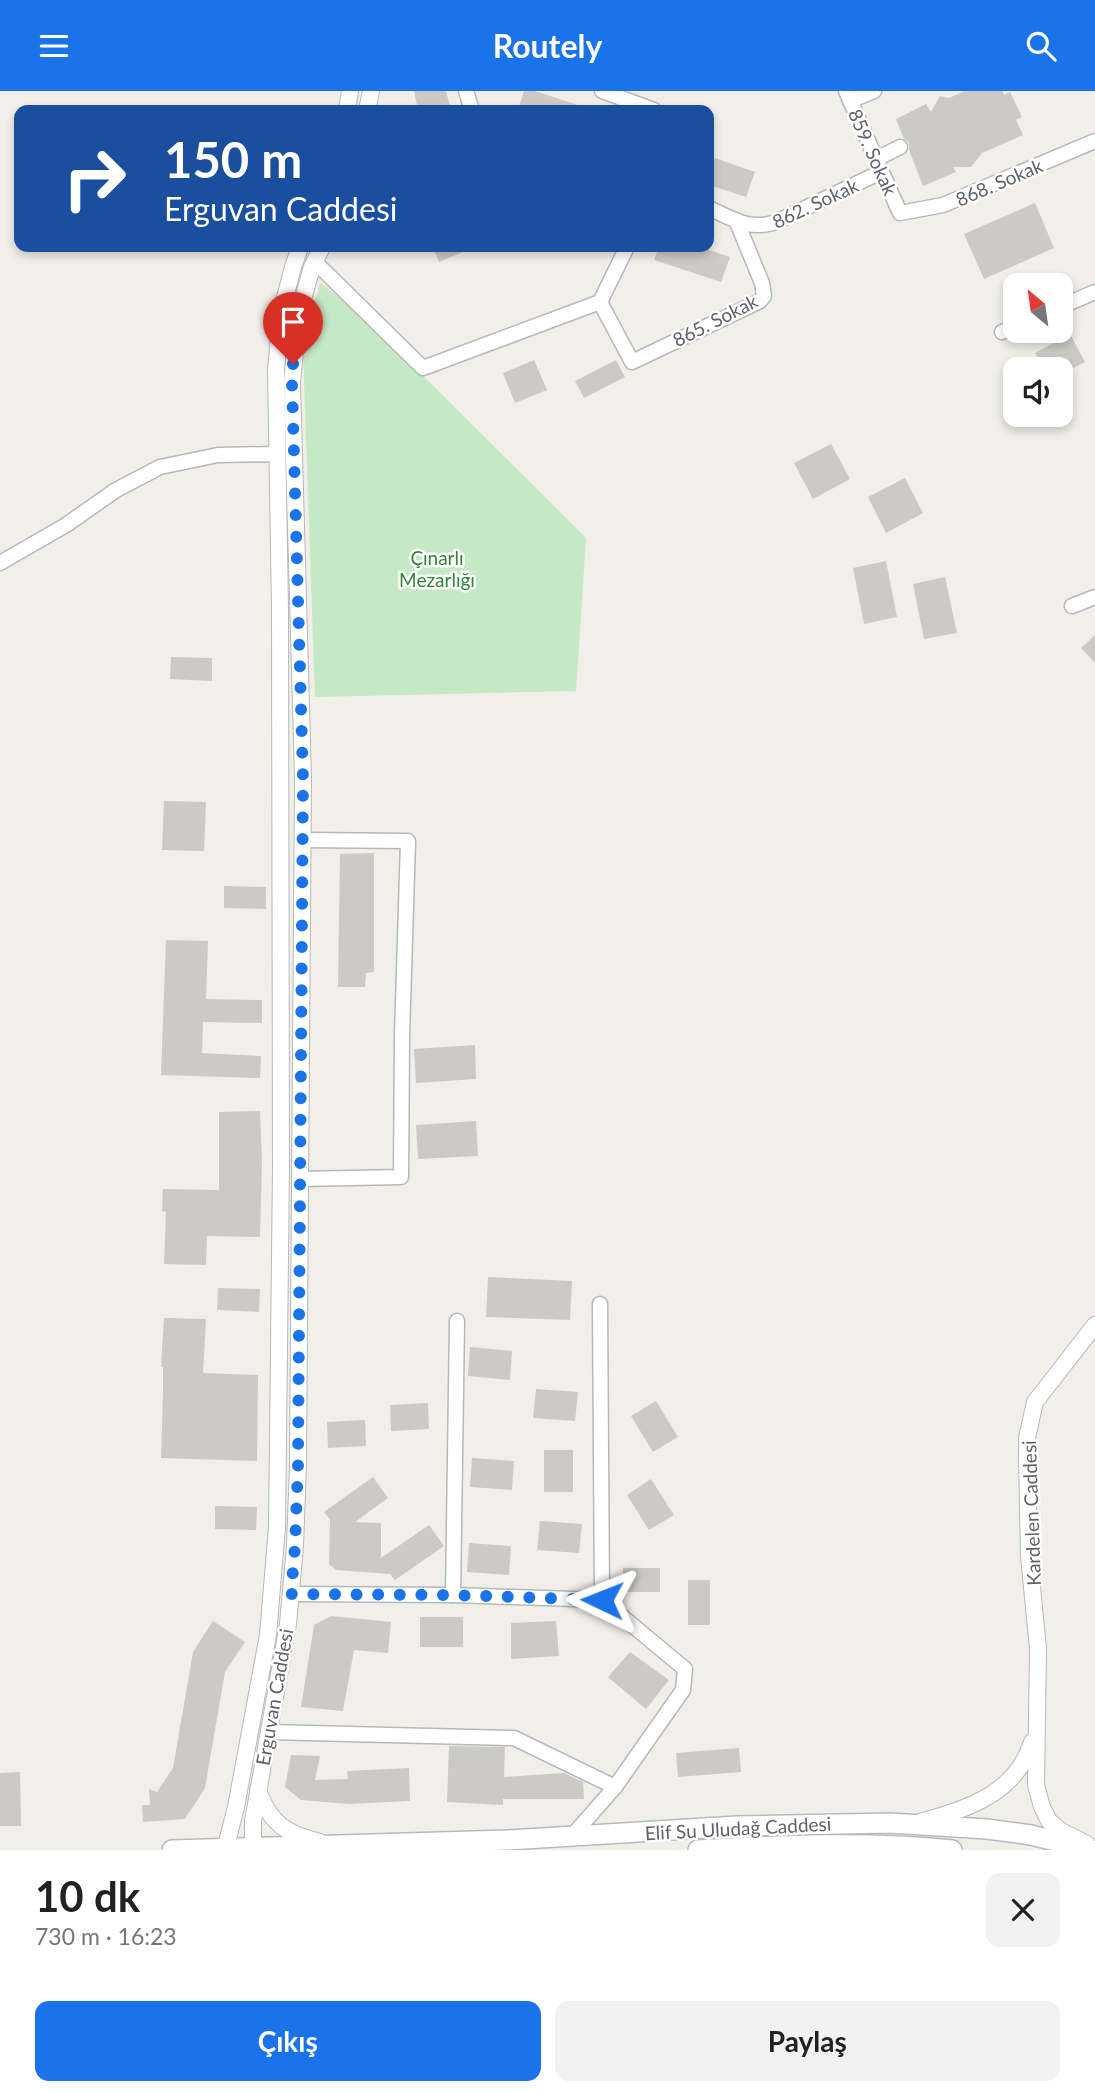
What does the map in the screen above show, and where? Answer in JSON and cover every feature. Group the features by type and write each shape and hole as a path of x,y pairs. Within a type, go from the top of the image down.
{"main road":[{"name":"Elif Su Uludağ Caddesi","path":"172,1850 253,1849 840,1823 986,1829 1093,1849"},
{"name":"Elif Su Uludağ Caddesi","path":"698,1850 856,1844 952,1850"}],"street":[{"path":"602,91 640,105"},
{"path":"848,96 874,91"},
{"name":"859. Sokak","path":"848,96 900,213"},
{"name":"868. Sokak","path":"900,213 943,205 1095,141"},
{"name":"862. Sokak","path":"714,210 751,226 763,227 878,166 900,147"},
{"name":"865. Sokak","path":"600,302 632,362 751,306 764,296 762,283 736,220"},
{"path":"225,1849 236,1807 268,1635 277,1527 281,1168 277,352 284,299 298,252"},
{"name":"Erguvan Caddesi","path":"253,1849 253,1821 288,1625 295,1546 298,1465 303,779 292,383 298,317 304,292 320,252"},
{"path":"315,262 423,368 600,302 625,252"},
{"path":"1073,301 1095,292"},
{"path":"0,563 66,525 116,490 160,467 218,455 277,454"},
{"path":"1072,607 1095,597"},
{"path":"300,1179 401,1177 408,841 303,840"},
{"path":"600,1304 602,1600"},
{"path":"453,1595 457,1321"},
{"name":"Kardelen Caddesi","path":"1093,1849 1049,1821 1036,1785 1038,1649 1029,1556 1027,1438 1035,1402 1095,1325"},
{"path":"291,1594 453,1595 602,1600 685,1669 683,1690 615,1787 572,1836"},
{"name":"Kardelen Caddesi","path":"913,1824 950,1814 1003,1788 1027,1759 1038,1723"},
{"path":"268,1731 514,1738 615,1787"},
{"path":"258,1790 265,1808 280,1826 293,1834 333,1845"}],"green space":[{"name":"Çınarlı Mezarlığı","path":"320,283 364,317 586,538 576,691 315,697 303,351"}],"building":[{"path":"414,91 446,91 450,105 417,105"},
{"path":"524,91 535,91 578,105 520,105"},
{"path":"965,91 1002,91 1004,95 1010,92 1022,117 1016,120 1023,135 982,153 971,167 953,167 956,172 923,186 909,150 909,143 904,139 896,119 926,104 931,112 940,96 949,98"},
{"path":"715,158 755,172 746,197 714,187"},
{"path":"1035,203 1054,248 984,279 964,234"},
{"path":"435,252 463,252 439,262"},
{"path":"657,252 714,252 730,257 721,282 654,260"},
{"path":"1073,340 1085,362 1073,368 1073,357 1037,357 1035,353 1053,343 1073,343"},
{"path":"534,360 547,390 515,403 503,373"},
{"path":"616,360 625,377 584,398 575,381"},
{"path":"831,444 850,479 813,499 794,463"},
{"path":"905,478 923,513 886,533 868,497"},
{"path":"886,561 897,617 864,624 853,568"},
{"path":"945,577 957,633 924,639 913,584"},
{"path":"1095,635 1095,663 1081,648"},
{"path":"171,657 212,658 212,681 170,679"},
{"path":"164,801 206,802 204,851 162,850"},
{"path":"374,853 374,972 366,973 365,987 338,987 340,854"},
{"path":"224,886 266,887 266,909 224,908"},
{"path":"166,940 208,941 206,999 262,1000 262,1023 203,1022 202,1053 261,1056 260,1078 161,1075"},
{"path":"475,1045 476,1079 416,1083 414,1049"},
{"path":"260,1111 260,1237 207,1236 206,1265 164,1264 166,1212 162,1211 163,1189 219,1190 219,1112"},
{"path":"476,1121 478,1156 418,1159 416,1125"},
{"path":"488,1277 572,1281 570,1320 486,1317"},
{"path":"218,1288 260,1289 259,1312 217,1310"},
{"path":"164,1318 206,1319 203,1373 258,1375 257,1461 161,1458"},
{"path":"470,1347 512,1351 510,1380 468,1376"},
{"path":"536,1389 578,1392 575,1421 533,1418"},
{"path":"656,1401 678,1437 653,1452 631,1416"},
{"path":"428,1403 429,1429 391,1431 390,1405"},
{"path":"365,1420 366,1446 328,1448 327,1422"},
{"path":"544,1450 573,1450 573,1492 544,1492"},
{"path":"472,1458 514,1461 512,1490 470,1487"},
{"path":"373,1477 388,1498 355,1522 381,1523 381,1558 429,1525 444,1546 395,1580 390,1574 336,1570 329,1564 330,1520 324,1512"},
{"path":"651,1479 674,1515 649,1530 627,1495"},
{"path":"215,1506 257,1507 256,1530 215,1529"},
{"path":"540,1521 582,1524 579,1553 537,1550"},
{"path":"469,1543 511,1546 509,1575 467,1572"},
{"path":"623,1568 660,1568 660,1592 624,1592"},
{"path":"688,1580 710,1580 710,1625 688,1625"},
{"path":"331,1616 391,1622 388,1653 354,1650 343,1711 301,1707 314,1625"},
{"path":"420,1617 463,1617 463,1647 420,1647"},
{"path":"213,1621 245,1642 225,1672 205,1788 185,1819 143,1822 142,1805 150,1805 149,1789 157,1792 173,1768 193,1652"},
{"path":"556,1621 559,1656 511,1659 511,1623"},
{"path":"630,1652 669,1680 646,1709 608,1677"},
{"path":"449,1746 505,1747 504,1777 564,1773 583,1782 584,1799 503,1799 503,1805 447,1802"},
{"path":"739,1748 741,1772 678,1777 676,1753"},
{"path":"291,1755 320,1756 315,1780 348,1779 347,1771 409,1768 410,1801 349,1804 301,1800 285,1787"},
{"path":"20,1772 21,1826 0,1826 0,1773"}],"route":[{"path":"293,364 303,779 298,1465 291,1594 453,1595 602,1600"}]}
